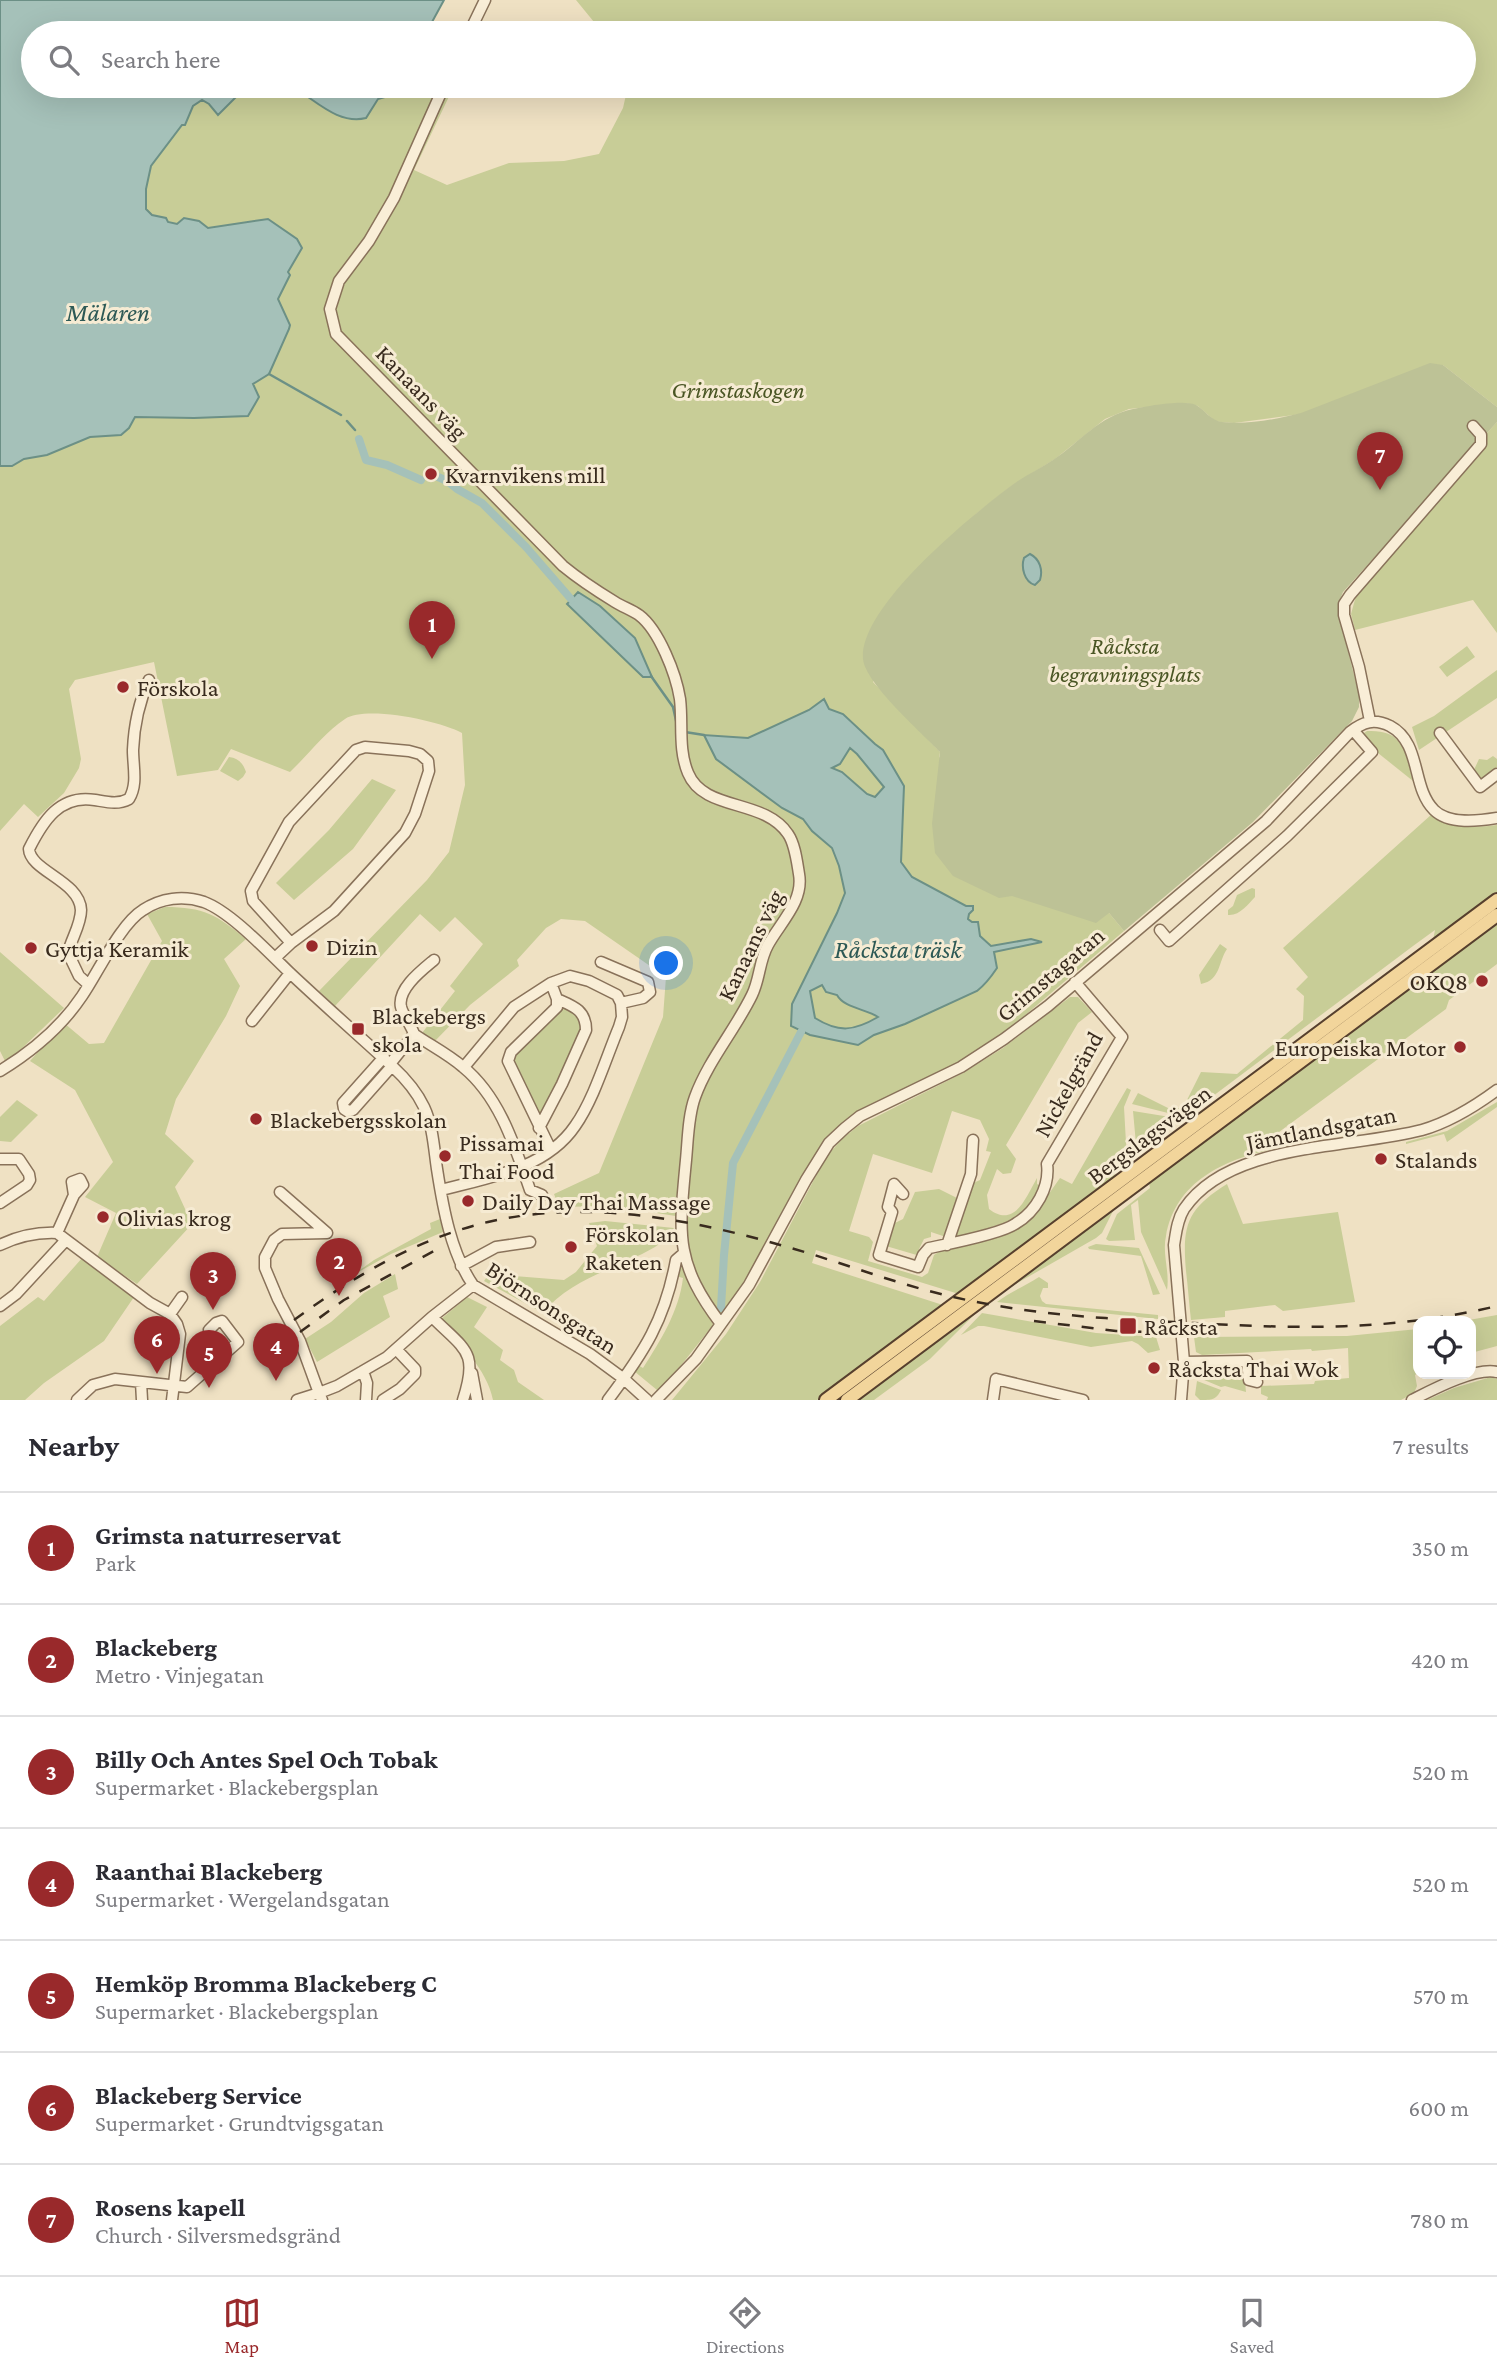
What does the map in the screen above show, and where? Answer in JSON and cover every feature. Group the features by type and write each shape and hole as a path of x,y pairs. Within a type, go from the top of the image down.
{"main road":[{"name":"Bergslagsvägen","path":"826,1400 1497,900"},
{"name":"Bergslagsvägen","path":"847,1400 1497,915"}],"street":[{"path":"475,21 485,0"},
{"name":"Kanaans väg","path":"439,98 394,198 369,241 339,281 330,309 336,334 563,566 586,584 638,615 655,631 678,690 687,772 697,788 708,796 759,812 777,821 790,836 796,856 801,885 797,898 767,947 752,995 694,1098 680,1216 683,1254 704,1302 721,1324"},
{"path":"1473,426 1481,435 1481,444 1350,595 1344,604 1343,615 1359,667 1370,721 1385,723 1402,735 1411,751 1429,803 1435,811 1453,819 1479,821 1497,818"},
{"path":"89,985 79,976 68,953 81,913 79,901 64,883 31,858 29,849 39,828 51,812 76,799 114,803 128,799 134,781 133,749 139,707 149,680"},
{"name":"Grimstagatan","path":"656,1400 696,1359 721,1324 748,1285 825,1150 845,1128 860,1116 961,1067 1004,1040 1048,1006 1266,821 1353,730 1370,721"},
{"path":"1160,930 1169,941 1287,836 1372,752 1353,730"},
{"path":"1440,733 1480,787 1497,774"},
{"path":"275,958 334,911 405,833 415,814 429,771 428,761 420,754 365,747 356,750 289,822 251,891 251,896 291,943"},
{"name":"Björnsonsgatan","path":"0,1071 22,1057 59,1024 80,999 136,915 164,900 181,898 204,903 221,911 408,1082 426,1110 441,1190 461,1266 472,1285 590,1354 647,1400"},
{"path":"434,960 412,980 402,998 401,1006 414,1034 464,1067 493,1102 530,1190 542,1195"},
{"path":"601,962 648,982 650,992 643,998 621,1003"},
{"path":"252,1021 290,973"},
{"path":"441,1190 522,1167 563,1142 577,1125 619,1027 622,1017 621,1003 617,995 589,981 570,976 551,983 514,1007 464,1067"},
{"name":"Nickelgränd","path":"903,1194 894,1184 888,1201 892,1212 880,1255 918,1267 929,1248 1013,1226 1033,1209 1048,1180 1047,1164 1122,1037 1075,982"},
{"path":"551,983 557,1007 511,1052 508,1061 551,1150"},
{"path":"539,1128 586,1030 586,1023 579,1009 557,999"},
{"path":"388,1062 353,1110 344,1109 343,1103 414,1034"},
{"name":"Jämtlandsgatan","path":"1181,1400 1184,1362 1174,1245 1177,1226 1184,1210 1211,1182 1228,1171 1257,1160 1401,1134 1442,1123 1468,1110 1497,1090"},
{"path":"947,1245 971,1174 973,1140"},
{"path":"0,1159 19,1159 30,1180 27,1185 0,1203"},
{"path":"280,1192 327,1233 282,1234 274,1240 265,1257 265,1268 300,1341 321,1396"},
{"path":"57,1233 75,1195"},
{"path":"0,1245 40,1232 57,1233 150,1303 170,1314 180,1334 172,1400"},
{"path":"0,1307 16,1294 66,1240"},
{"name":"Björnsonsgatan","path":"461,1266 496,1247 530,1242"},
{"name":"Björnsonsgatan","path":"608,1400 656,1329 670,1293 676,1260 683,1254"},
{"path":"297,1400 321,1396 363,1371 396,1349 472,1285"},
{"path":"170,1314 182,1297"},
{"path":"432,1317 466,1351 477,1400"},
{"path":"383,1400 400,1389 415,1374 415,1368 396,1349"},
{"path":"1184,1362 1247,1361 1249,1380 1257,1382"},
{"path":"77,1400 93,1385 115,1379 187,1387 216,1362"},
{"path":"463,1400 472,1369"},
{"path":"363,1371 367,1383 366,1400"},
{"path":"1412,1400 1463,1378 1490,1371 1497,1373"},
{"path":"993,1400 996,1379 1083,1400"},
{"path":"141,1382 142,1400"}],"green space":[{"name":"Grimstaskogen","path":"576,0 1497,0 1497,407 1443,365 1301,414 1234,423 1215,421 1198,406 1186,403 1129,409 1105,419 1055,459 1010,487 976,514 873,682 940,752 939,758 975,705 1109,913 1124,931 1003,1034 955,1064 860,1111 842,1124 825,1141 808,1166 742,1289 721,1315 712,1306 699,1283 690,1257 682,1217 612,1206 559,1207 554,1194 599,1173 663,1017 666,977 585,921 561,919 546,928 517,960 519,966 470,1005 434,1042 422,1033 455,991 450,986 483,944 455,917 440,932 420,914 335,1006 319,991 427,880 449,852 465,785 462,733 403,716 355,715 331,730 290,772 231,749 218,770 177,776 154,662 75,680 69,689 81,759 79,768 64,793 38,817 24,804 0,831 0,318 73,98 448,98 414,170 447,185 509,163 564,161 599,154 623,108 625,98 1476,98 1476,21 593,21"},
{"name":"Råcksta begravningsplats","path":"1430,363 1443,365 1497,407 1497,422 1343,592 1339,602 1339,615 1359,695 1359,707 1352,721 1253,822 1124,931 1109,913 1096,923 1012,896 999,898 953,876 935,853 932,824 940,752 883,694 866,669 863,659 866,638 878,615 919,565 1008,488 1053,460 1100,423 1121,412 1156,405 1191,403 1222,422 1242,423 1272,419 1301,413"},
{"path":"1497,422 1497,633 1473,600 1355,630 1351,614 1356,596 1485,449 1487,433"},
{"path":"1467,646 1475,657 1447,677 1439,667"},
{"path":"1497,670 1497,698 1419,750 1412,727 1434,716"},
{"path":"1367,731 1379,731 1396,738 1405,752 1413,781 1358,737"},
{"path":"1493,756 1497,759 1497,767 1481,779 1473,772 1479,759 1487,760"},
{"path":"229,757 240,762 246,772 238,781 220,771"},
{"path":"372,779 396,790 353,849 294,900 276,883 329,830"},
{"path":"1432,814 1464,825 1497,825 1497,892 1433,940 1435,930 1213,1096 1176,1115 1132,1104 1138,1093 1168,1108 1183,1108 1201,1072 1237,1074 1303,1020 1304,996 1296,989 1308,977 1283,948"},
{"path":"1255,889 1255,897 1247,906 1240,912 1228,915 1237,895"},
{"path":"165,907 209,914 246,939 224,959 240,986 226,1016 176,1099 165,1134 194,1161 175,1187 192,1224 137,1284 97,1257 116,1213 85,1197 113,1162 75,1090 30,1061 64,1023 89,1044 104,1043 162,941 147,914"},
{"path":"1497,924 1497,964 1449,1000 1446,1009 1279,1132 1288,1144 1294,1141 1294,1145 1233,1161 1214,1170 1183,1196 1172,1214 1166,1236 1167,1290 1141,1232 1138,1200 1131,1205 1135,1240 1106,1239 1117,1214 1150,1188 1149,1183 1153,1179"},
{"path":"1220,944 1227,949 1216,975 1201,984 1199,975"},
{"path":"0,952 64,1008 5,1061 0,1051"},
{"path":"1070,997 1078,997 1092,1012 1078,1023 1006,1145 1016,1159 1011,1173 1003,1174 997,1169 987,1195 989,1209 998,1214 1013,1213 1024,1201 1037,1178 1037,1184 1042,1187 1032,1205 1017,1219 957,1238 955,1235 971,1184 980,1180 991,1152 986,1151 989,1139 980,1120 952,1111 932,1173 873,1154 849,1231 869,1237 873,1242 868,1261 922,1277 928,1273 934,1255 943,1249 1013,1230 1041,1205 1060,1178 1072,1184 1127,1088 1131,1090 1124,1107 1127,1161 1115,1169 1114,1178 962,1295 816,1250 812,1263 946,1306 817,1400 672,1400 726,1334 760,1282 826,1157 842,1139 858,1126 963,1073 1003,1048"},
{"path":"564,1005 577,1011 585,1030 540,1119 512,1060"},
{"path":"17,1100 38,1115 11,1142 0,1141 0,1117"},
{"path":"1497,1102 1497,1107 1447,1142 1444,1134 1406,1144 1447,1131"},
{"path":"1133,1111 1170,1117 1137,1155"},
{"path":"1227,1184 1243,1224 1338,1212 1355,1302 1283,1311 1275,1305 1225,1311 1225,1317 1191,1320 1185,1255 1187,1230 1195,1210"},
{"path":"939,1189 959,1199 946,1237 931,1232 931,1237 924,1239 919,1249 920,1256 886,1246 893,1224 903,1219 915,1192"},
{"path":"1114,1209 1102,1233 1096,1238 1007,1289 992,1301 987,1300"},
{"path":"440,1219 443,1232 391,1254 353,1275 374,1260 431,1229 430,1223"},
{"path":"605,1221 674,1228 655,1247 567,1291 543,1313 484,1281 489,1274 564,1280 576,1272 597,1246 589,1223"},
{"path":"1096,1244 1139,1248 1160,1294 1153,1295 1141,1256 1089,1249 1088,1247"},
{"path":"83,1257 134,1297 104,1341 44,1383 25,1400 0,1400 0,1326 38,1297 44,1301"},
{"path":"682,1260 697,1297 713,1325 667,1383 657,1390 634,1371 638,1365 643,1368 673,1314 683,1278 676,1276 678,1263"},
{"path":"395,1274 398,1289 383,1296 390,1317 317,1362 305,1339 331,1322 364,1293"},
{"path":"1039,1277 1048,1283 1048,1288 1043,1288 1040,1296 1046,1304 1158,1315 1158,1319 997,1302"},
{"path":"467,1297 487,1307 474,1327 503,1350 500,1360 514,1370 518,1382 544,1400 493,1400 479,1367 440,1320"},
{"path":"973,1311 977,1312 930,1359 874,1400 858,1400 950,1332"},
{"path":"982,1313 1096,1333 1156,1337 1160,1350 1148,1353 1132,1341 1091,1347 984,1326 978,1326 961,1335"},
{"path":"1497,1315 1497,1346 1476,1352 1476,1319"},
{"path":"1413,1329 1413,1379 1416,1379 1417,1386 1414,1393 1401,1400 1267,1400 1268,1397 1261,1394 1261,1386 1314,1384 1315,1381 1349,1378 1348,1348 1202,1355 1196,1352 1194,1337 1347,1336"},
{"path":"1242,1368 1246,1392 1221,1387 1197,1377 1200,1370"},
{"path":"1491,1377 1497,1379 1497,1400 1427,1400 1454,1388"},
{"path":"1197,1381 1221,1390 1213,1399 1200,1400 1195,1395"}],"water":[{"name":"Mälaren","path":"0,0 444,0 433,21 21,21 21,98 235,98 218,115 202,100 193,106 185,125 182,125 151,166 146,189 146,209 152,215 166,218 168,222 177,224 184,218 199,221 208,228 268,219 297,239 302,248 288,272 290,275 278,299 290,325 289,329 269,374 253,384 259,397 248,416 135,417 121,435 90,437 47,455 24,459 12,466 0,466"},
{"path":"309,98 382,98 378,99 366,118 345,118"},
{"path":"1030,554 1041,569 1040,580 1035,585 1028,581 1023,570 1024,558"},
{"path":"578,592 600,606 635,638 652,677 643,677 567,604"},
{"name":"Råcksta träsk","path":"824,699 829,709 843,714 883,750 904,786 901,862 912,877 966,906 973,906 968,919 978,922 980,936 991,946 1031,939 1042,942 994,952 997,968 977,991 874,1035 858,1045 810,1035 791,1026 792,1004 845,893 832,848 812,831 803,819 782,808 716,759 704,735 748,738 809,710","holes":["850,748 884,787 875,797 867,794 842,772 832,768 840,764","822,985 826,992 837,995 850,1006 878,1017 846,1028 832,1026 815,1018 810,991"]}],"waterway":[{"path":"269,374 341,415"},
{"path":"347,421 355,430"},
{"path":"359,439 366,460 387,465 421,480"},
{"path":"436,476 482,503 526,547 571,599"},
{"path":"651,676 673,707 677,725"},
{"path":"685,732 704,735"},
{"path":"721,1308 733,1163 801,1032"}],"railway":[{"path":"294,1320 386,1261 436,1238 488,1222 562,1212 599,1212 675,1220 748,1236 945,1295 1068,1315 1308,1327 1420,1320 1497,1306"},
{"path":"300,1332 344,1300 443,1246"},
{"path":"1034,1321 1116,1331 1216,1334"}],"place":[{"name":"Kvarnvikens mill","path":"431,474"},
{"name":"Rosens kapell","path":"1380,490"},
{"name":"Grimsta naturreservat","path":"432,659"},
{"name":"Förskola","path":"123,687"},
{"name":"Dizin","path":"312,946"},
{"name":"Gyttja Keramik","path":"31,948"},
{"name":"OKQ8","path":"1482,981"},
{"name":"Blackebergs skola","path":"358,1029"},
{"name":"Europeiska Motor","path":"1460,1047"},
{"name":"Blackebergsskolan","path":"256,1119"},
{"name":"Pissamai Thai Food","path":"445,1156"},
{"name":"Stalands","path":"1381,1159"},
{"name":"Daily Day Thai Massage","path":"468,1201"},
{"name":"Olivias krog","path":"103,1217"},
{"name":"Förskolan Raketen","path":"571,1247"},
{"name":"Blackeberg","path":"339,1296"},
{"name":"Billy Och Antes Spel Och Tobak","path":"213,1310"},
{"name":"Råcksta","path":"1128,1326"},
{"name":"Råcksta Thai Wok","path":"1154,1368"},
{"name":"Blackeberg Service","path":"157,1374"},
{"name":"Raanthai Blackeberg","path":"276,1381"},
{"name":"Hemköp Bromma Blackeberg C","path":"209,1388"}]}
